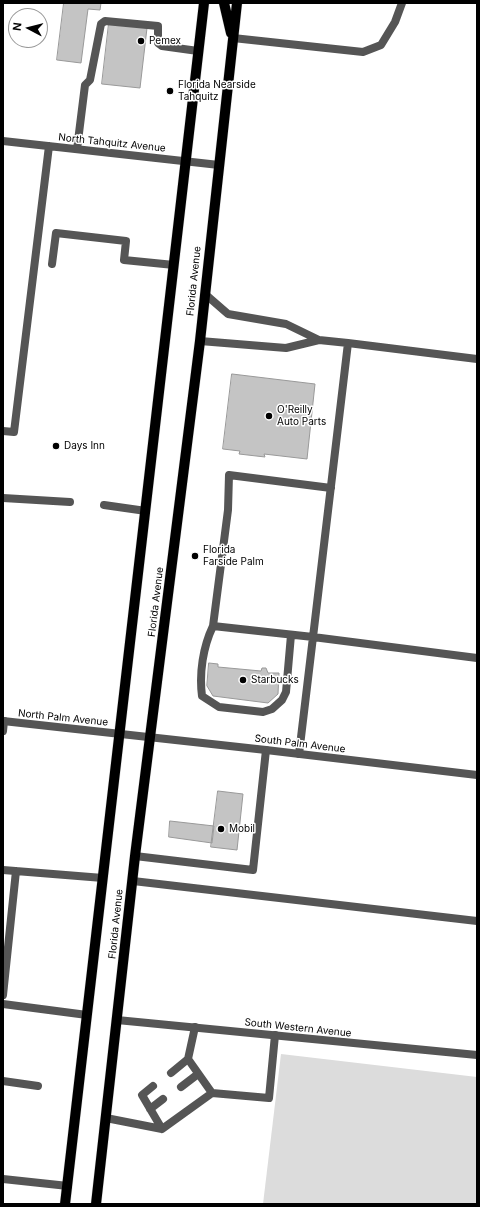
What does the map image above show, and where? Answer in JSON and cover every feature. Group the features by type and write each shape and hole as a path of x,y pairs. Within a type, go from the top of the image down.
{"main road":[{"path":"174,265 204,3"},
{"path":"224,3 233,38"},
{"name":"Florida Avenue","path":"96,1204 136,856 152,738 200,341 237,3"},
{"name":"Florida Avenue","path":"66,1204 174,265"}],"street":[{"path":"233,38 363,52 381,45 395,22 402,3"},
{"path":"78,149 85,85 90,80 101,24 105,22 158,26 158,43 162,46 198,51"},
{"name":"North Tahquitz Avenue","path":"3,141 219,165"},
{"path":"3,431 14,432 49,146"},
{"path":"52,264 56,233 126,241 124,260 174,265"},
{"path":"205,294 228,314 286,324 319,340"},
{"path":"200,341 286,348 319,340 477,359"},
{"path":"299,754 348,343"},
{"path":"291,635 286,692 282,700 272,709 263,712 219,707 202,696 200,684 206,640 213,626 228,510 229,474 331,488"},
{"path":"3,498 70,502"},
{"path":"104,505 146,511"},
{"path":"213,626 477,658"},
{"path":"3,731 4,721"},
{"name":"North Palm Avenue","path":"4,721 121,734"},
{"name":"South Palm Avenue","path":"121,734 477,775"},
{"path":"136,856 253,870 266,750"},
{"path":"3,870 103,878"},
{"path":"3,995 16,871"},
{"path":"133,881 477,921"},
{"path":"3,1004 87,1015"},
{"name":"South Western Avenue","path":"117,1020 477,1055"},
{"path":"171,1073 188,1059 195,1027"},
{"path":"106,1118 162,1129 212,1093 269,1098 275,1035"},
{"path":"188,1059 212,1093"},
{"path":"181,1086 198,1074"},
{"path":"3,1081 38,1086"},
{"path":"154,1086 142,1095 162,1129"},
{"path":"150,1109 163,1099"},
{"path":"3,1179 68,1186"}],"shaded area":[{"path":"281,1054 477,1077 477,1204 263,1204"}],"building":[{"path":"64,3 101,3 100,10 88,9 81,63 57,60"},
{"path":"109,23 147,28 140,88 102,84"},
{"name":"O'Reilly Auto Parts","path":"232,374 315,384 307,459 264,454 265,457 239,454 240,451 223,449"},
{"name":"Starbucks","path":"209,663 218,664 218,667 261,671 262,668 266,668 268,673 279,673 278,694 268,703 213,696 207,686"},
{"path":"218,791 243,794 237,850 211,847"},
{"path":"170,821 214,826 212,843 169,837"}],"place":[{"name":"Pemex","path":"141,41"},
{"name":"Florida Nearside Tahquitz","path":"170,91"},
{"name":"O'Reilly Auto Parts","path":"269,416"},
{"name":"Days Inn","path":"56,446"},
{"name":"Florida Farside Palm","path":"195,556"},
{"name":"Starbucks","path":"243,680"},
{"name":"Mobil","path":"221,829"}]}
